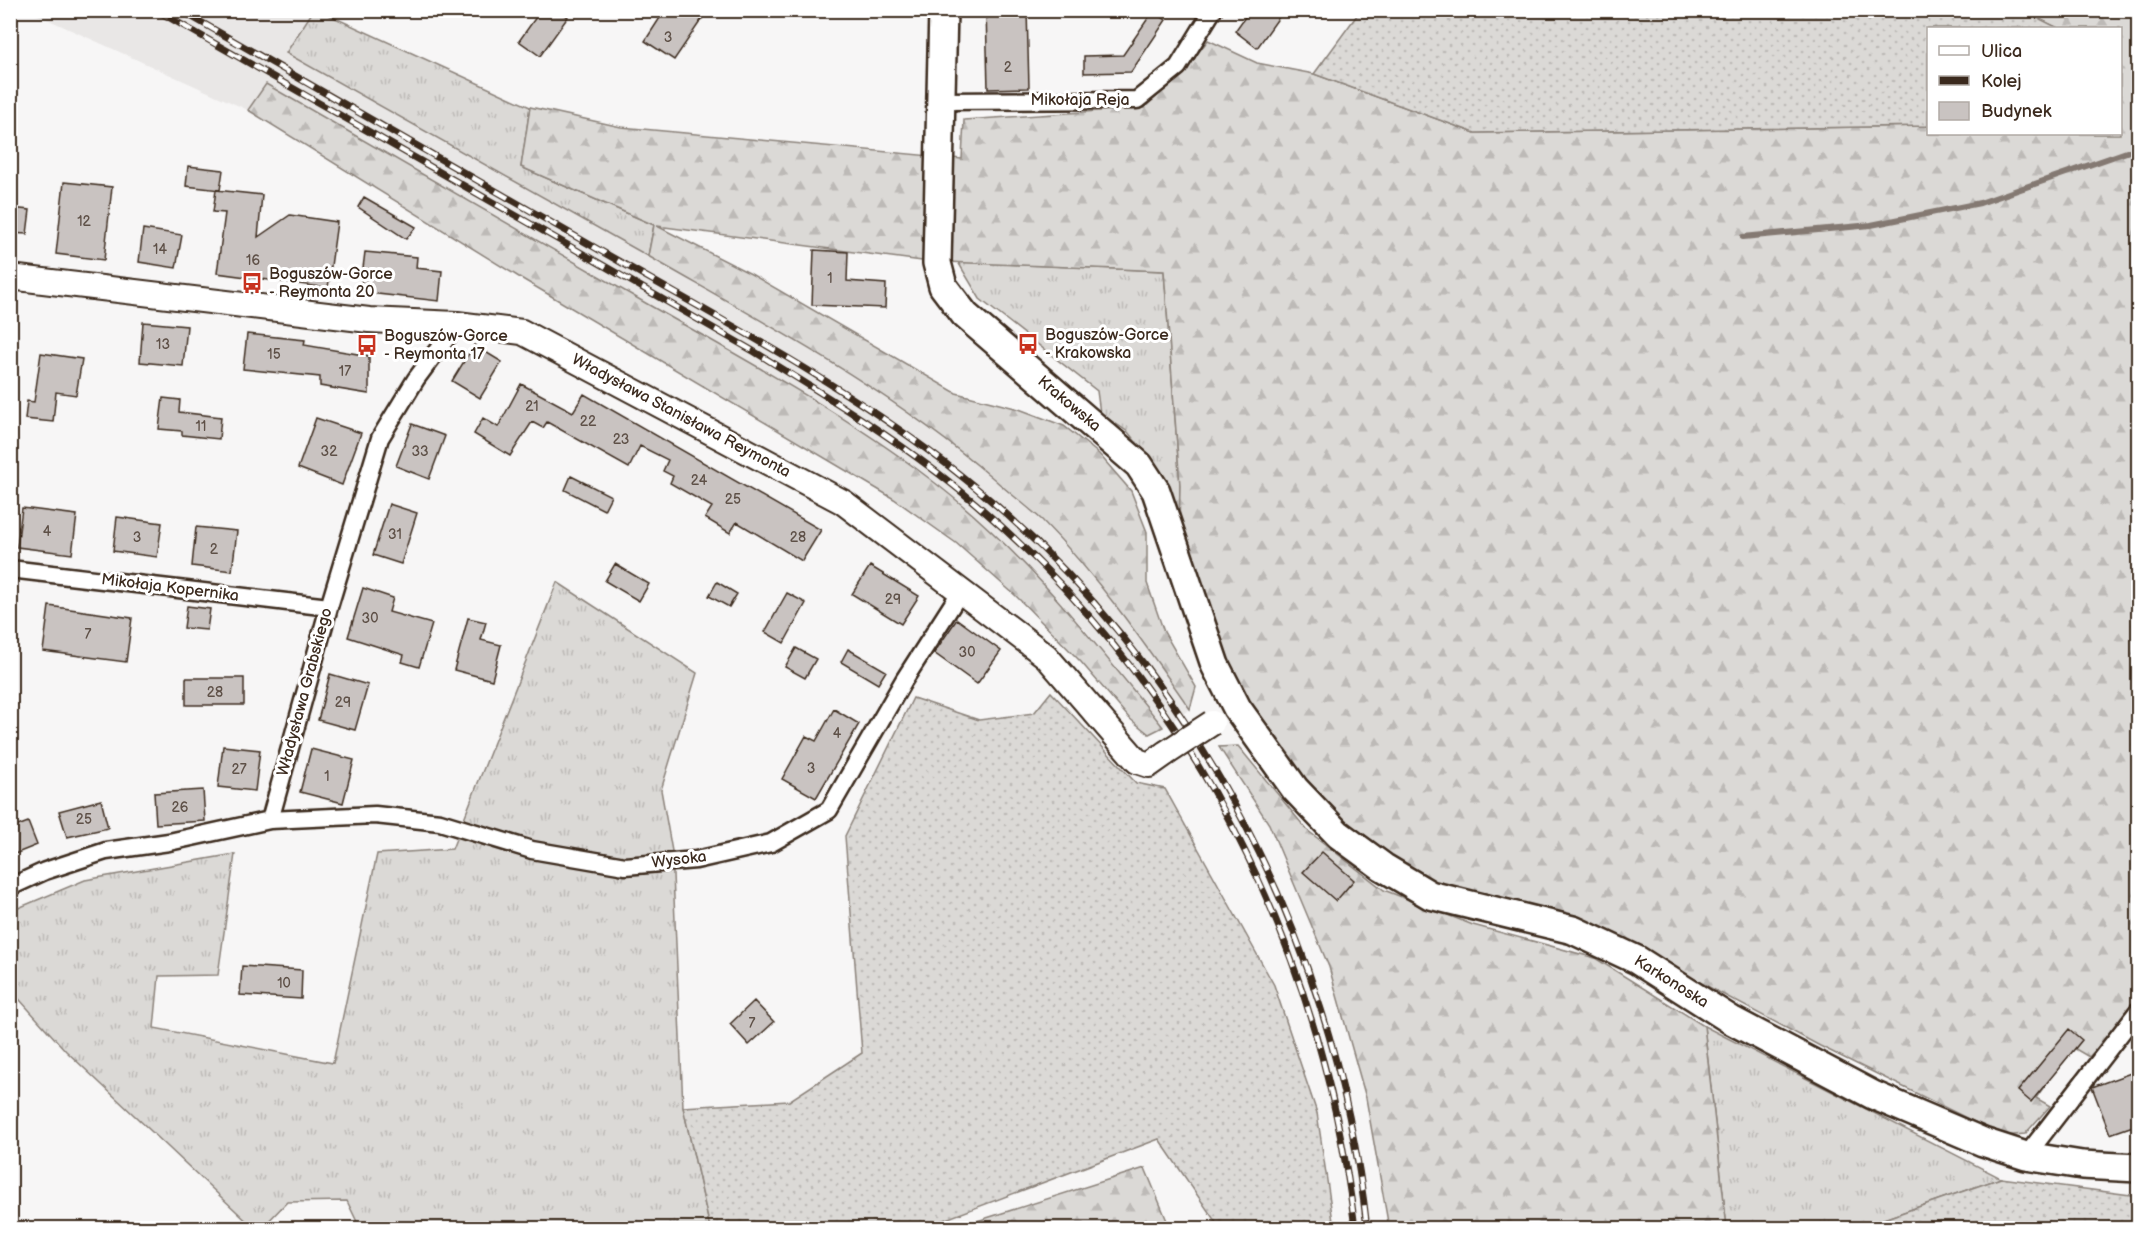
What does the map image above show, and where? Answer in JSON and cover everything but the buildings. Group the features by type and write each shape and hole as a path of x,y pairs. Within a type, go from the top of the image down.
{"main road":[{"name":"Krakowska","path":"944,10 937,263 943,286 965,315 1139,465 1156,491 1212,655 1243,717"},
{"name":"Karkonoska","path":"1243,717 1294,789 1338,834 1383,867 1430,895 1573,930 1637,960 1731,1020 1873,1095 1983,1142 2026,1156 2082,1165 2139,1168"}],"street":[{"name":"Mikołaja Reja","path":"941,110 1137,100 1178,67 1213,10"},
{"name":"Władysława Stanisława Reymonta","path":"10,277 369,320 458,324 522,332 843,502 1046,656 1137,761 1149,765 1212,723 1243,717"},
{"name":"Władysława Grabskiego","path":"270,820 329,607 380,438 416,379 458,324"},
{"name":"Mikołaja Kopernika","path":"10,569 329,607"},
{"name":"Wysoka","path":"270,820 375,815 440,822 532,850 625,866 696,860 771,843 829,810 904,680 961,591"},
{"path":"10,887 45,871 106,851 169,842 270,820"},
{"path":"2026,1156 2136,1014"}],"shaded area":[{"path":"29,11 313,11 286,53 794,338 870,385 946,438 1041,520 1117,604 1190,709 1163,727 1084,628 1013,552 930,480 845,421 743,359 266,84 248,110"}],"green space":[{"path":"2022,10 2056,27 1927,27 1927,126 1475,133 1314,74 1360,11"},
{"path":"313,11 320,11 530,107 521,167 654,225 648,256 286,53"},
{"path":"2022,11 2138,11 2138,1003 2089,1057 2072,1047 2036,1098 2050,1106 2025,1134 2003,1136 1820,1046 1649,955 1435,884 1391,857 1346,822 1291,763 1258,719 1223,663 1179,531 1180,485 1164,271 922,261 657,226 751,274 956,393 1019,409 1064,426 1099,454 1131,491 1147,532 1147,583 1164,632 1196,687 1190,709 1083,565 1042,520 994,479 912,415 869,386 783,333 648,256 654,225 521,167 530,107 621,127 962,159 964,120 1144,108 1185,70 1208,40 1257,63 1314,74 1475,133 1927,126 1927,135 2122,135 2122,27 2056,27"},
{"path":"266,84 756,366 897,455 930,479 995,534 1082,628 1163,727 1149,734 1129,718 1081,662 1016,596 956,543 894,499 519,277 248,110"},
{"path":"958,262 1164,271 1180,485 1179,531 1160,472 1128,432 1100,413 1097,391 980,299"},
{"path":"557,582 697,673 661,790 672,851 683,1107 710,1228 360,1228 347,1201 287,1202 262,1228 254,1228 66,1051 11,990 11,911 85,880 235,854 218,975 159,976 154,1028 333,1063 377,854 452,849"},
{"path":"1051,692 1136,783 1165,789 1274,985 1317,1113 1334,1228 1217,1228 1215,1221 1159,1139 922,1228 710,1228 683,1107 789,1101 862,1053 845,836 913,698 979,720 1034,713"},
{"path":"1238,746 1307,830 1384,890 1473,925 1595,958 1704,1026 1727,1228 1389,1228 1366,1098 1329,967 1269,824 1219,747"},
{"path":"1704,1026 2001,1178 1858,1228 1727,1228"},
{"path":"1145,1168 1170,1228 955,1228"},
{"path":"2001,1178 2138,1196 2138,1228 1858,1228"}],"waterway":[{"path":"1743,237 1871,225 1980,203 2138,148"}],"railway":[{"path":"156,10 755,352 812,387 896,442 949,482 975,503 1053,576 1122,655 1182,740 1234,830 1277,924 1312,1022 1338,1124 1355,1228"},
{"path":"180,10 820,378 863,405 945,463 1031,537 1108,619 1175,708 1234,803 1282,904 1321,1009 1349,1117 1367,1228"}],"place":[{"name":"Boguszów-Gorce - Reymonta 20","path":"252,283"},
{"name":"Boguszów-Gorce - Krakowska","path":"1028,344"},
{"name":"Boguszów-Gorce - Reymonta 17","path":"367,345"}]}
